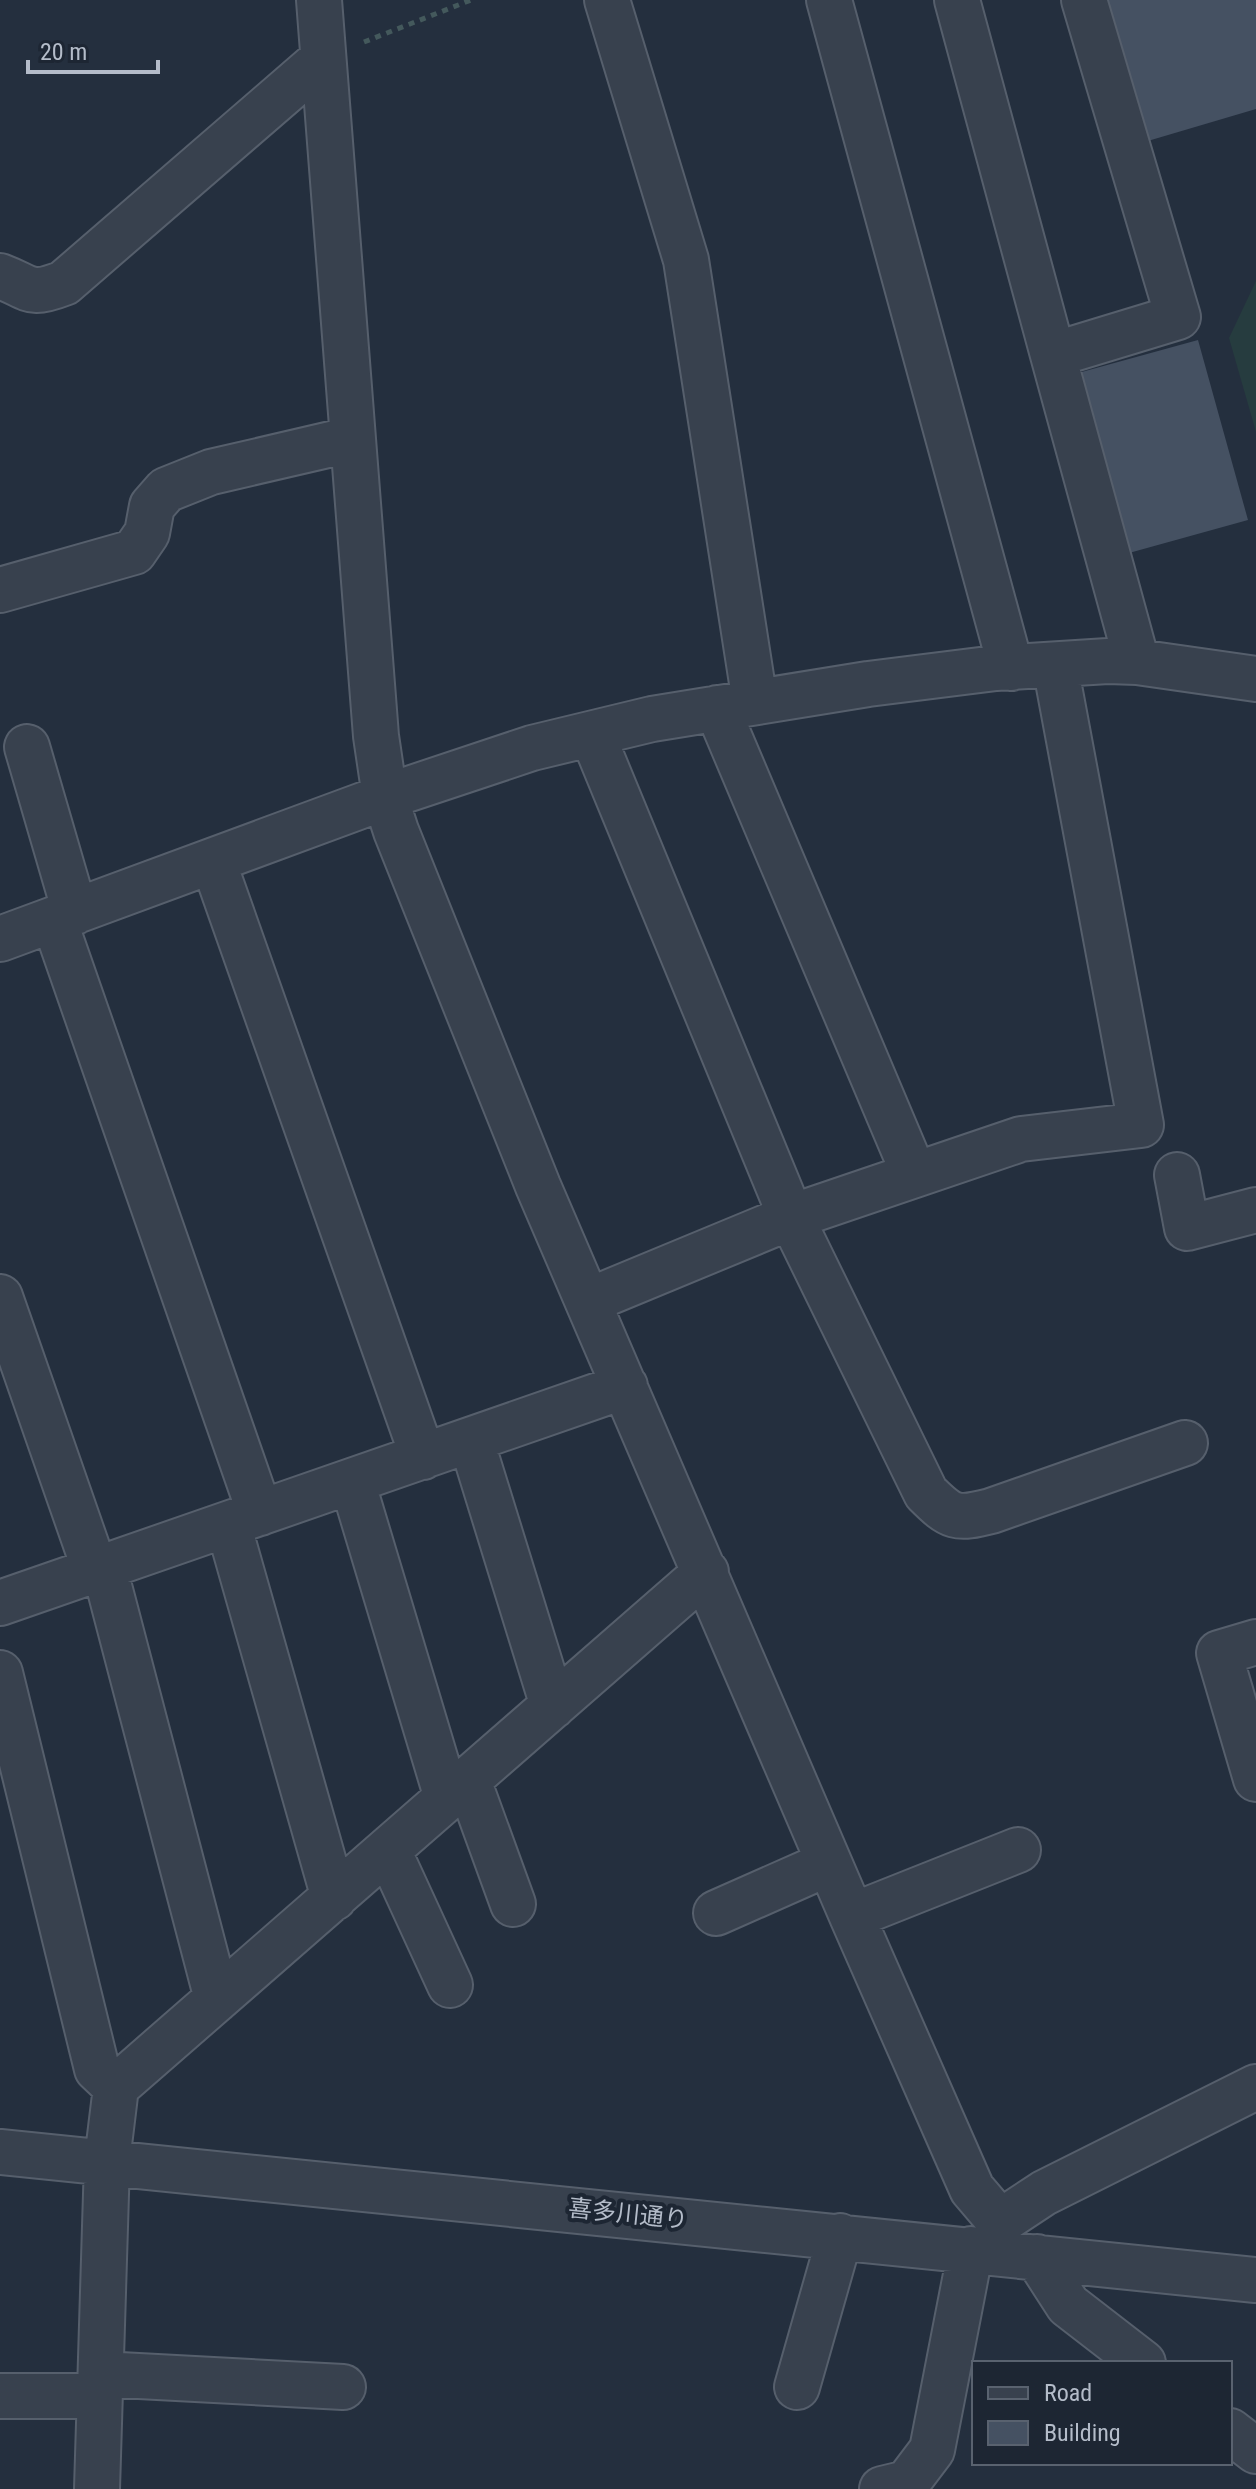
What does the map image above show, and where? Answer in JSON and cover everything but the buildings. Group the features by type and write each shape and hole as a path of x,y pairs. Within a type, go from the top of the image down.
{"street":[{"path":"319,0 376,736 385,797 396,831 588,1301 972,2189 1001,2245 1068,2305 1140,2361"},
{"path":"607,0 686,260 736,705 914,1174"},
{"path":"829,0 1011,668"},
{"path":"957,0 1137,662"},
{"path":"1053,355 1178,317 1084,0"},
{"path":"0,276 29,291 40,292 64,283 323,59"},
{"path":"0,590 134,552 147,533 152,506 166,490 211,472 353,439"},
{"path":"0,939 385,797 532,748 652,719 868,684 1055,665 1137,662 1256,679"},
{"path":"588,1301 791,1217 1021,1139 1141,1125 1055,665"},
{"path":"592,734 791,1217 926,1493 946,1513 967,1517 1185,1443"},
{"path":"29,747 64,916 244,1519 334,1898"},
{"path":"213,861 423,1457"},
{"path":"1177,1175 1187,1228 1256,1210"},
{"path":"0,1297 100,1569 217,1999"},
{"path":"0,1603 625,1386"},
{"path":"471,1440 553,1706"},
{"path":"352,1481 457,1789 513,1904"},
{"path":"97,2489 107,2161 116,2087 706,1572"},
{"path":"1256,1642 1219,1653 1256,1779"},
{"path":"0,1673 97,2069 116,2087"},
{"path":"388,1850 450,1985"},
{"path":"852,1916 1018,1850"},
{"path":"716,1913 829,1863"},
{"path":"882,2489 907,2483 932,2450 1001,2245 1044,2193 1256,2087"},
{"name":"喜多川通り","path":"0,2152 840,2236 1001,2245 1256,2280"},
{"path":"797,2387 840,2236"},
{"path":"0,2396 100,2385 343,2387"},
{"path":"1232,2433 1256,2451"}],"path":[{"path":"323,59 471,0"}],"green space":[{"path":"1256,281 1256,432 1229,338"}]}
